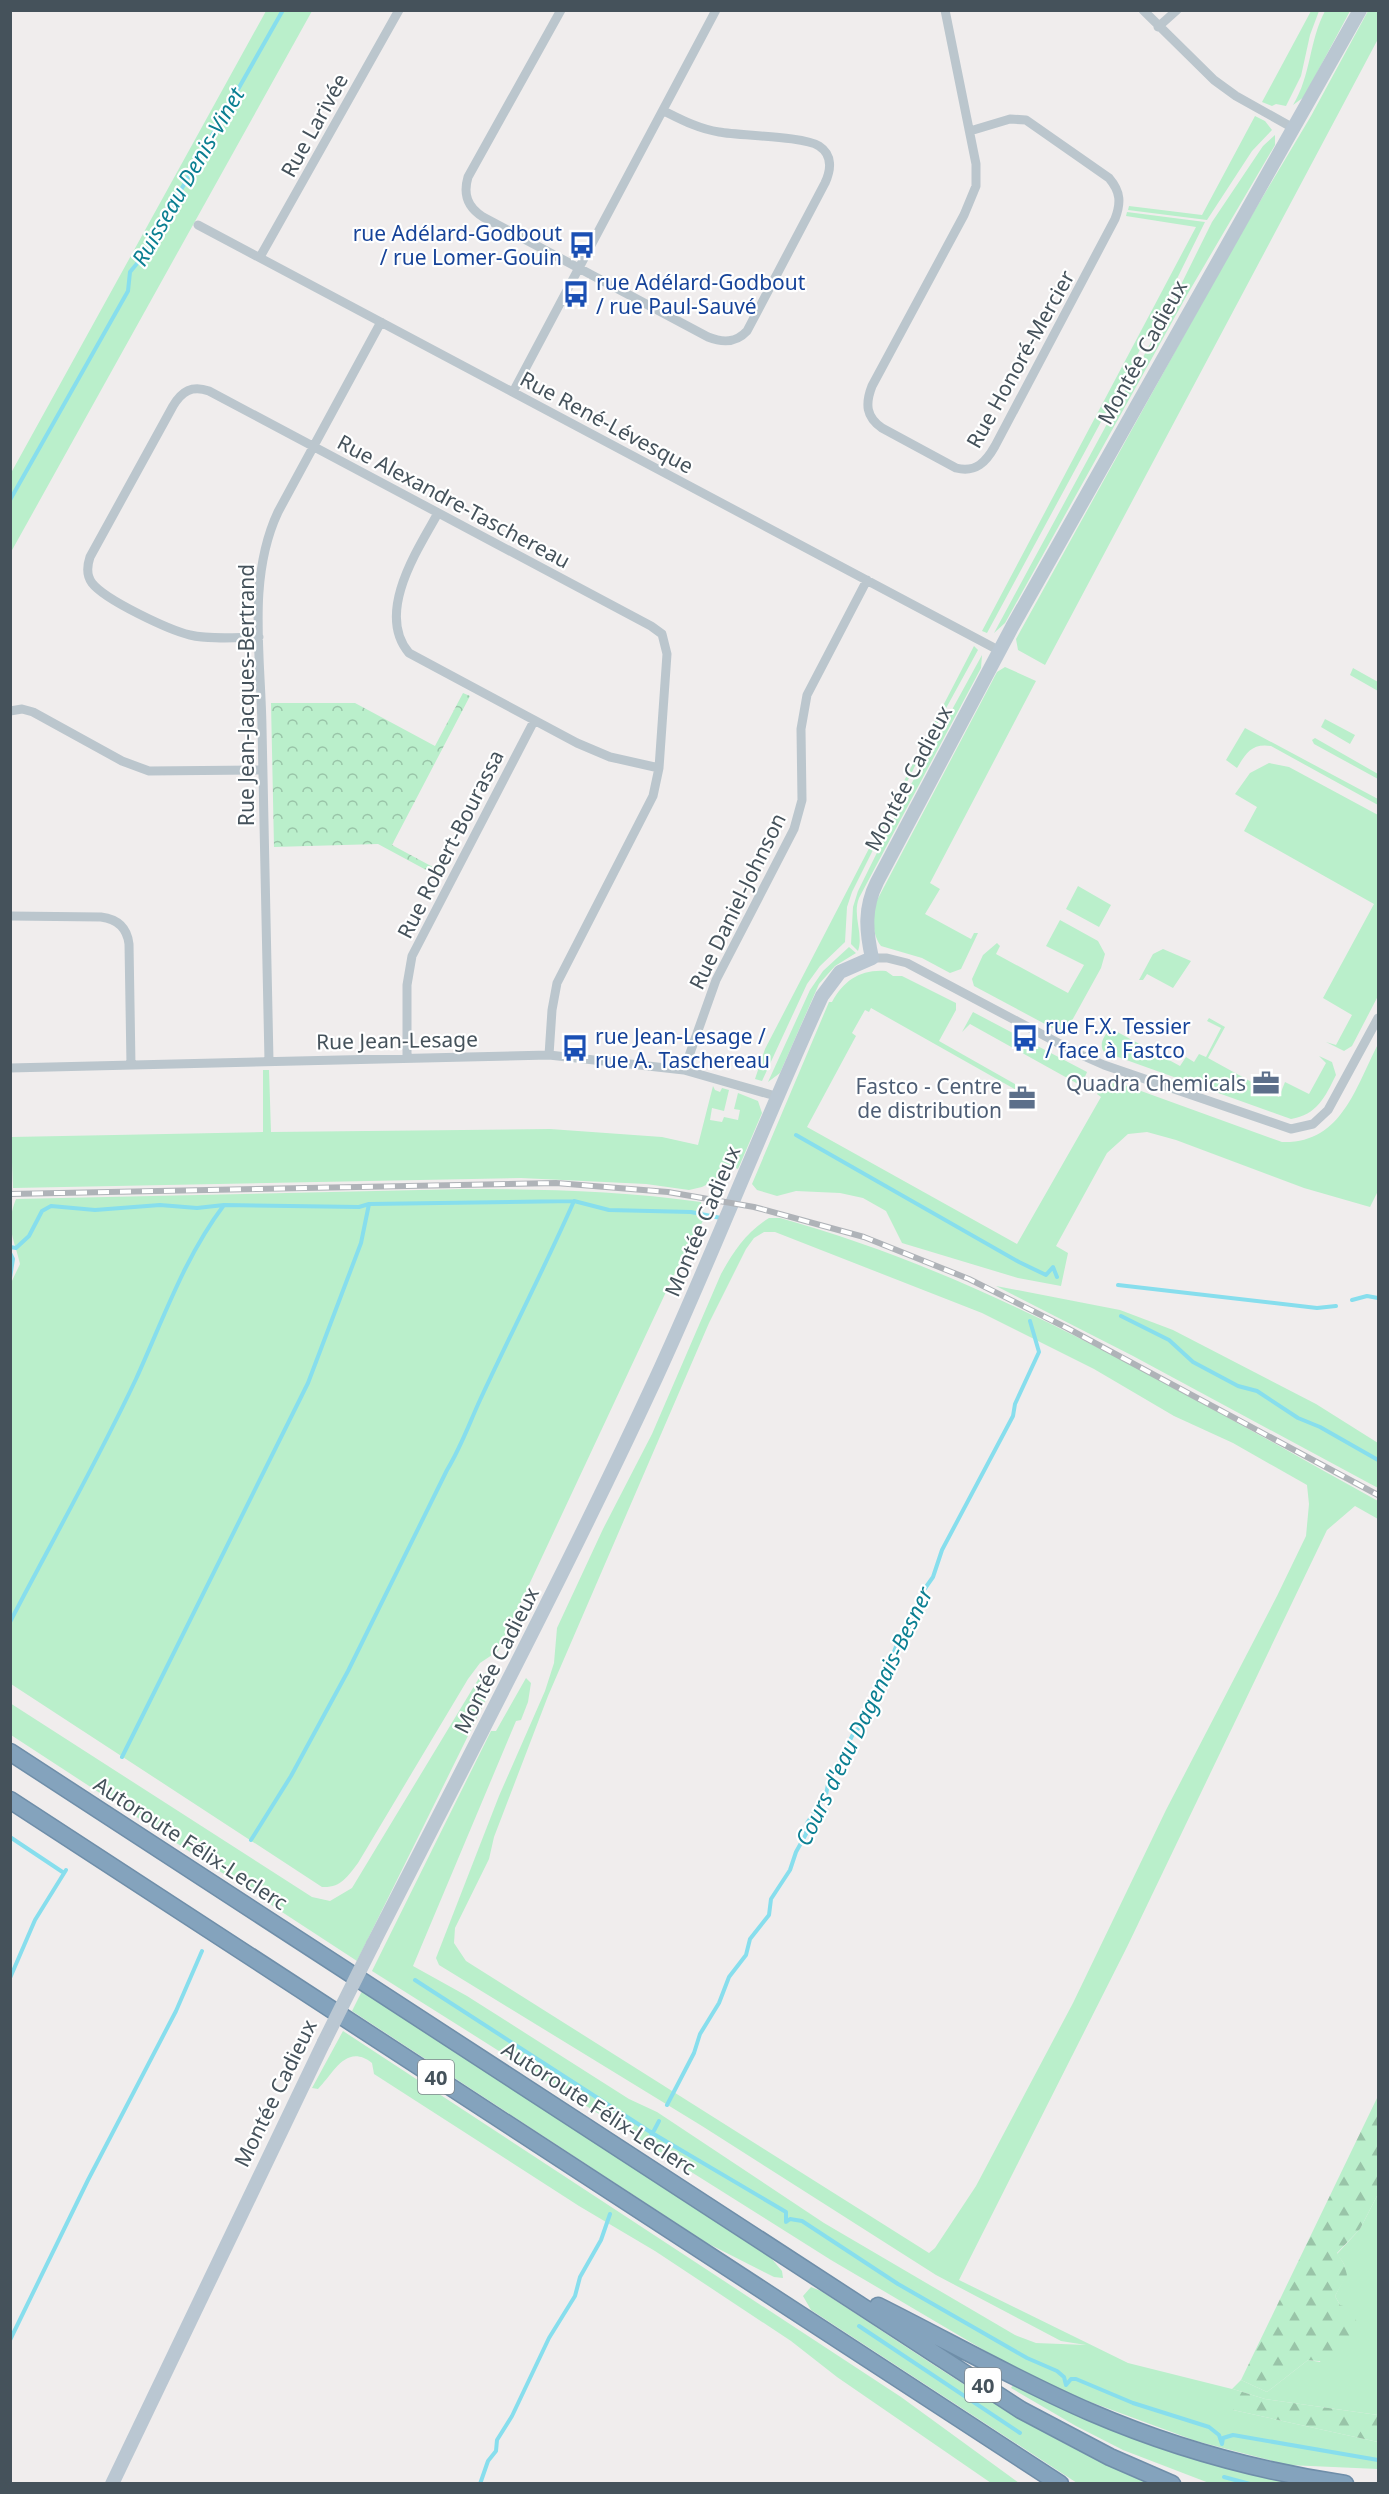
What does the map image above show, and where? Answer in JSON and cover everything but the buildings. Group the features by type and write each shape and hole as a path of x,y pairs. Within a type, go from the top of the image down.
{"highway":[{"name":"Autoroute Félix-Leclerc","path":"10,1752 1021,2410 1110,2457 1172,2484"},
{"name":"40","path":"10,1800 1060,2484"},
{"path":"804,2269 1054,2396 1129,2428 1245,2464 1345,2484"},
{"path":"1034,2466 1052,2484"}],"street":[{"name":"Rue Larivée","path":"260,257 399,10"},
{"path":"561,10 472,169 465,193 471,207 478,214 716,340 736,339 750,326 825,183 830,167 828,157 816,144 716,132 664,111"},
{"path":"513,392 716,10"},
{"name":"Rue Honoré-Mercier","path":"945,10 977,171 974,194 872,386 867,406 872,420 882,428 950,465 966,470 980,466 995,446 1116,219 1120,199 1117,188 1109,178 1030,121 1010,119 970,131"},
{"path":"1143,10 1158,27 1224,88 1295,129"},
{"path":"1158,27 1177,10"},
{"name":"Montée Cadieux","path":"112,2484 258,2175 596,1506 692,1300 828,986 847,967 872,958 866,919 873,890 1000,651 1227,242 1295,129 1360,10"},
{"name":"Rue René-Lévesque","path":"198,225 1000,651"},
{"name":"Rue Jean-Jacques-Bertrand","path":"269,1061 259,578 268,536 381,322"},
{"name":"Rue Alexandre-Taschereau","path":"259,637 202,637 164,627 97,588 89,577 88,561 173,406 185,392 197,388 209,392 314,447 651,626 662,634 667,654 658,768 650,803 557,983 552,1010 549,1055"},
{"path":"438,513 400,587 398,629 401,642 413,656 534,721 610,757 658,768"},
{"name":"Rue Daniel-Johnson","path":"684,1070 716,980 794,829 802,800 801,729 807,695 867,580"},
{"path":"10,711 22,709 33,712 123,761 148,771 263,770"},
{"name":"Rue Robert-Bourassa","path":"407,1058 406,985 412,956 534,721"},
{"path":"10,916 101,917 114,920 123,927 129,944 132,1065"},
{"path":"872,958 887,958 907,963 1091,1060 1291,1129 1313,1124 1328,1110 1378,1018"},
{"name":"Rue Jean-Lesage","path":"10,1068 549,1055 684,1070 780,1097"}],"green space":[{"path":"266,11 312,11 11,552 11,473"},
{"path":"1311,11 1319,11 1310,35 1301,76 1286,106 1276,104 1272,106 1262,102"},
{"path":"1325,11 1350,11 1304,97 1293,105 1299,94"},
{"path":"1368,11 1378,11 1378,39 1045,665 1018,650 1016,639 1234,245 1311,116"},
{"path":"1255,116 1265,121 1272,130 1252,151 1207,220 1128,210 1129,206 1202,215"},
{"path":"1275,135 1275,145 1187,295 1005,623 994,633 1168,311 1212,222 1263,146"},
{"path":"1127,212 1205,222 1163,307 987,633 982,631 1196,227 1126,216"},
{"path":"974,646 978,650 922,752 852,892 847,907 845,942 820,966 807,984 762,1081 755,1079 765,1049"},
{"path":"982,655 981,668 859,898 857,905 860,938 858,951 851,944 853,907 858,891 908,790"},
{"path":"1005,667 1036,681 930,883 940,889 925,914 971,939 974,933 978,933 961,969 950,973 922,958 881,946 874,927 874,906 997,672"},
{"path":"1353,668 1378,682 1378,691 1350,675"},
{"path":"463,693 470,696 392,845 444,873 441,878 378,844 274,847 271,703 355,703 435,746"},
{"path":"1325,719 1355,735 1350,744 1321,727"},
{"path":"1245,728 1378,799 1378,805 1271,746 1264,745 1250,750 1237,768 1226,760"},
{"path":"1315,738 1378,774 1378,779 1314,744 1312,740"},
{"path":"1269,763 1289,767 1378,815 1378,996 1352,1046 1344,1051 1326,1042 1336,1045 1352,1015 1323,998 1374,904 1244,831 1257,807 1235,794 1250,773"},
{"path":"1078,886 1111,905 1099,927 1066,909"},
{"path":"1060,920 1098,941 1105,954 1101,968 1069,1026 1058,1031 974,986 972,979 983,955 997,943 1000,946 996,954 1068,993 1084,965 1046,946"},
{"path":"849,947 856,953 835,966 819,984 780,1073 768,1082 810,990 823,971"},
{"path":"1163,949 1191,961 1173,988 1147,974 1143,980 1139,980 1153,954"},
{"path":"886,971 893,976 902,976 956,1003 956,1010 939,1041 1020,1087 1018,1091 871,1008 869,1012 865,1010 852,1033 856,1036 807,1127 1017,1244 1101,1097 1097,1094 1108,1079 1282,1142 1302,1140 1319,1134 1344,1111 1378,1044 1378,1191 1370,1207 1304,1188 1176,1140 1147,1132 1128,1134 1107,1153 1056,1246 1068,1253 1061,1286 1018,1278 902,1243 886,1211 863,1198 840,1193 796,1191 777,1196 757,1190 752,1184 829,1002 832,1002 848,982 861,974"},
{"path":"973,1012 1087,1072 1078,1093 1075,1091 1078,1084 970,1024 962,1032"},
{"path":"1209,1018 1225,1027 1208,1058 1279,1097 1285,1082 1309,1094 1326,1063 1319,1056 1332,1062 1336,1075 1324,1098 1307,1114 1291,1119 1104,1052 1102,1049 1103,1040 1110,1028 1180,1066 1186,1057 1194,1062 1199,1054 1206,1057 1221,1028 1207,1021"},
{"path":"263,1070 269,1070 271,1132 550,1129 662,1137 698,1145 713,1086 720,1092 722,1088 729,1090 724,1111 712,1108 710,1120 722,1122 724,1117 738,1120 740,1110 734,1109 738,1093 758,1101 762,1113 738,1169 724,1163 720,1178 702,1187 689,1190 646,1184 521,1178 13,1188 11,1137 263,1132"},
{"path":"464,1189 583,1191 671,1198 701,1202 704,1219 680,1262 498,1651 480,1663 468,1679 358,1863 339,1884 322,1887 11,1684 10,1285 20,1264 12,1232 11,1217 16,1199"},
{"path":"769,1218 780,1218 859,1243 937,1272 1012,1306 1160,1380 1378,1501 1378,1519 1355,1506 1327,1530 1127,1947 959,2280 1128,2363 1232,2389 1241,2380 1267,2392 1308,2360 1320,2362 1340,2305 1335,2296 1346,2275 1344,2264 1337,2254 1360,2229 1378,2194 1378,2415 1265,2399 1233,2389 1233,2410 1378,2442 1378,2469 1288,2465 1196,2441 1066,2393 994,2356 831,2260 372,1971 491,1731 496,1731 526,1678 531,1683 528,1702 521,1720 516,1721 413,1966 467,1996 629,2099 657,2112 824,2223 1015,2335 1036,2343 1086,2345 1061,2341 936,2275 702,2126 439,1965 436,1958 499,1796 545,1691 554,1663 557,1628 603,1529 652,1434 721,1274 741,1243","holes":["764,1232 775,1232 982,1313 1094,1369 1174,1416 1233,1443 1307,1485 1309,1504 1306,1536 1277,1596 1166,1810 1073,2003 976,2186 935,2248 929,2253 466,1961 454,1943 455,1928 489,1859 494,1837 548,1696 709,1323 746,1249 754,1238"]},
{"path":"996,1286 1120,1310 1173,1330 1316,1404 1378,1443 1378,1488 1133,1356"},
{"path":"492,1668 498,1670 497,1677 357,1961 11,1735 10,1703 312,1897 330,1901 352,1888 479,1678"},
{"path":"362,1991 771,2258 782,2271 783,2278 774,2277 707,2243 352,2011"},
{"path":"343,2031 901,2397 1019,2483 991,2483 837,2377 791,2341 655,2251 579,2206 374,2074 372,2063 355,2056 348,2058 335,2068 318,2089 312,2088"},
{"path":"1378,2096 1378,2194 1360,2229 1337,2253 1344,2264 1347,2275 1335,2296 1340,2305 1353,2309 1360,2335 1344,2354 1333,2360 1308,2360 1267,2392 1241,2380"},
{"path":"811,2287 821,2291 1022,2420 1106,2464 1150,2483 1077,2483 811,2310 803,2296"},
{"path":"1014,2384 1116,2431 1151,2444 1222,2466 1295,2483 1209,2483 1123,2450 1011,2388"},
{"path":"1233,2389 1265,2399 1378,2415 1378,2442 1233,2410"}],"waterway":[{"name":"Ruisseau Denis-Vinet","path":"10,500 128,291 130,272 144,255 283,10"},
{"path":"796,1135 1019,1262 1046,1275 1053,1267 1057,1277"},
{"path":"574,1201 609,1210 691,1212 721,1218"},
{"path":"122,1757 308,1383 361,1243 369,1204 574,1201 461,1444 348,1671 291,1776 251,1840"},
{"path":"10,1247 16,1248 29,1236 42,1211 51,1206 95,1210 160,1205 197,1208 224,1205 359,1207 369,1204"},
{"path":"10,1622 121,1410 197,1246 224,1205"},
{"name":"Ruisseau Denis-Vinet","path":"10,1253 13,1259 10,1278"},
{"path":"1118,1285 1317,1308 1336,1306"},
{"path":"1352,1300 1367,1296 1378,1298"},
{"path":"1121,1316 1169,1340 1193,1362 1238,1386 1257,1391 1298,1418 1320,1427 1378,1460"},
{"name":"Cours d'eau Dagenais-Besner","path":"667,2105 694,2053 700,2034 719,2003 729,1977 746,1955 750,1939 769,1915 771,1899 790,1870 796,1852 806,1834 807,1823 826,1795 830,1773 836,1769 854,1732 860,1727 869,1703 880,1689 897,1644 909,1631 921,1594 933,1577 942,1550 1013,1416 1015,1404 1039,1352 1030,1321"},
{"path":"10,1837 64,1873"},
{"path":"10,1978 35,1920 66,1870"},
{"path":"10,2340 88,2180 176,2011 202,1951"},
{"path":"415,1980 652,2133 786,2212 786,2222 790,2219 802,2221 898,2284 1027,2358 1057,2371 1064,2377 1066,2385 1071,2379 1076,2379 1133,2403 1209,2427 1219,2435 1222,2444 1223,2438 1233,2435 1378,2460"},
{"path":"648,2142 659,2121"},
{"path":"480,2484 488,2461 496,2451 497,2440 512,2416 549,2338 575,2296 580,2277 601,2240 610,2214"},
{"path":"859,2326 1020,2433"},
{"path":"1224,2477 1250,2484"}],"railway":[{"path":"10,1194 556,1183 668,1192 754,1207 864,1237 969,1279 1067,1328 1378,1495"}],"place":[{"name":"rue Adélard-Godbout / rue Lomer-Gouin","path":"582,245"},
{"name":"rue Adélard-Godbout / rue Paul-Sauvé","path":"576,294"},
{"name":"rue F.X. Tessier / face à Fastco","path":"1025,1038"},
{"name":"rue Jean-Lesage / rue A. Taschereau","path":"575,1048"},
{"name":"Quadra Chemicals","path":"1266,1083"},
{"name":"Fastco - Centre de distribution","path":"1022,1098"}]}
